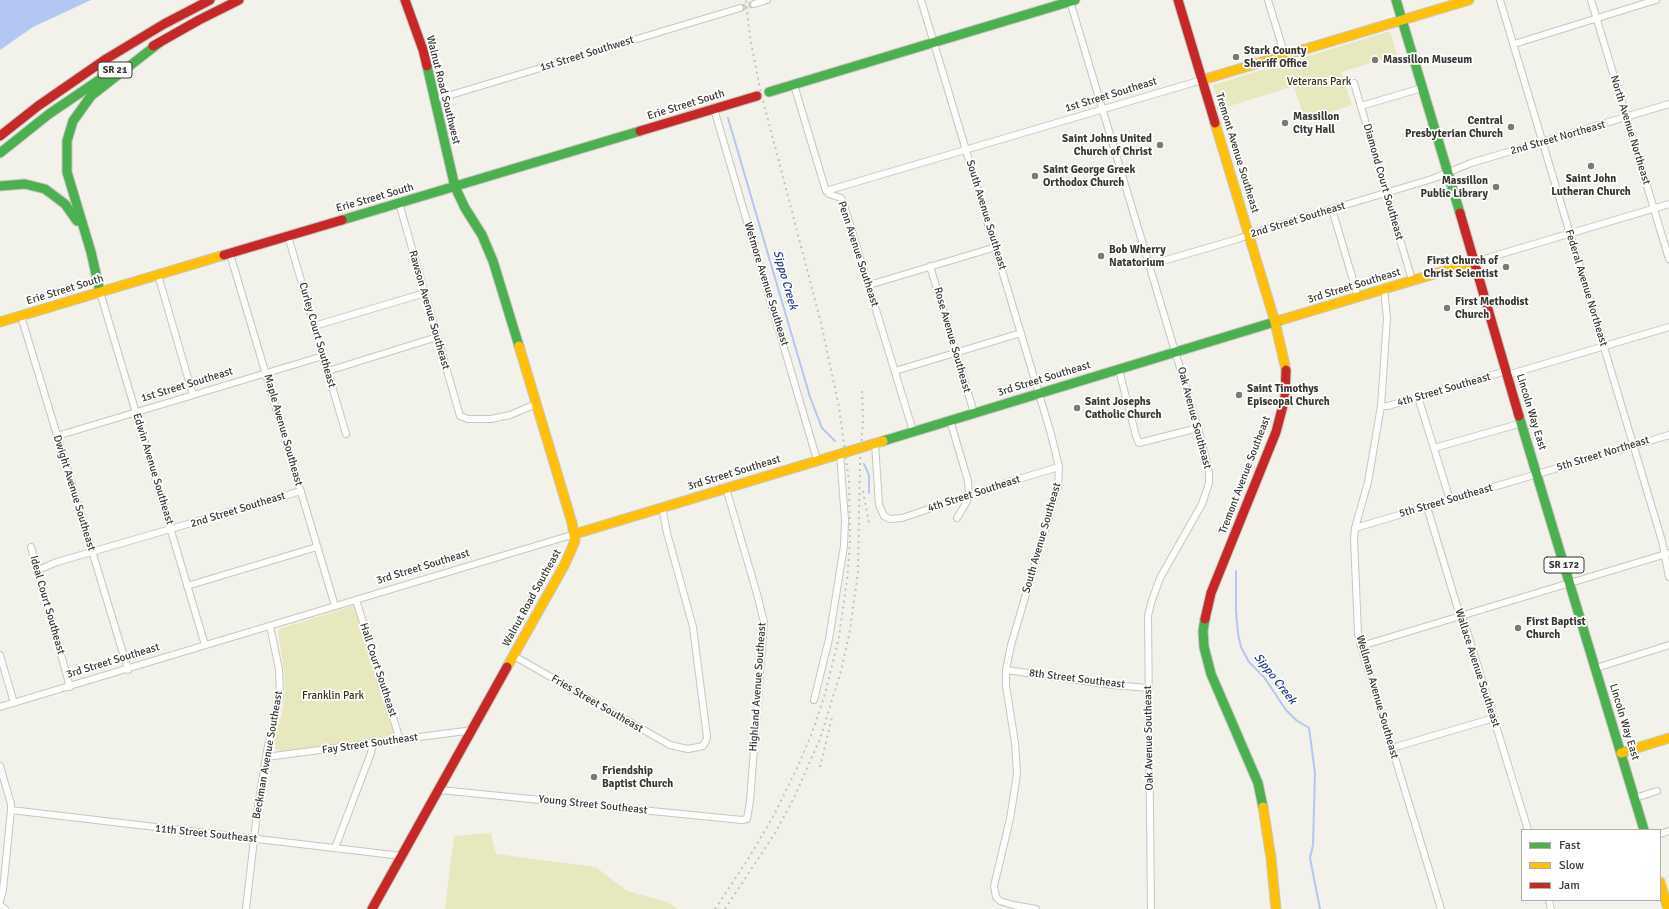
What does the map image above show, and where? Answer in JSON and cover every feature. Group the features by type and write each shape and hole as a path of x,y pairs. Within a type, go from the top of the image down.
{"main road":[{"name":"SR 21","path":"0,136 38,106 106,59 164,24 210,0"},
{"name":"SR 21","path":"0,153 75,96 159,42 239,0"},
{"name":"Walnut Road Southwest","path":"405,0 423,50 455,187"},
{"name":"Tremont Avenue Southeast","path":"1178,0 1275,322 1287,372 1285,398 1281,418 1271,446 1210,593 1203,635 1204,647 1211,674 1258,783 1271,858 1276,909"},
{"name":"Lincoln Way East","path":"1396,0 1506,373 1538,474 1644,829"},
{"name":"1st Street Southeast","path":"1202,80 1469,0"},
{"path":"769,92 1072,1"},
{"path":"100,292 91,252 67,172 66,152 68,136 78,112 92,96 159,42"},
{"name":"Erie Street South","path":"0,322 757,96"},
{"path":"0,186 14,184 35,185 49,191 66,204 79,226 100,292"},
{"path":"455,187 463,204 482,235 493,261 575,534"},
{"name":"3rd Street Southeast","path":"575,534 1474,262"},
{"name":"Walnut Road Southeast","path":"372,909 440,790 570,554 575,541 575,534"},
{"path":"1621,753 1669,738"},
{"path":"1661,885 1668,909"}],"street":[{"path":"754,4 767,0"},
{"name":"South Avenue Southeast","path":"921,0 996,247 1038,393 1052,434 1059,467 1058,486 1011,645 1006,670 1006,686 1015,743 1017,774 1010,819 995,876 994,890 997,899 1013,905 1036,909"},
{"path":"1268,0 1285,56"},
{"name":"Federal Avenue Northeast","path":"1500,0 1633,446 1667,554 1669,577"},
{"name":"North Avenue Northeast","path":"1592,0 1669,259"},
{"path":"1514,44 1656,0"},
{"name":"Oak Avenue Southeast","path":"1072,1 1102,109 1207,459 1209,483 1202,504 1160,578 1151,603 1147,627 1151,909"},
{"name":"1st Street Southwest","path":"434,100 740,8"},
{"name":"1st Street Southeast","path":"826,191 1202,80"},
{"name":"Diamond Court Southeast","path":"1354,83 1412,280"},
{"name":"Penn Avenue Southeast","path":"794,85 826,191 837,196 843,202 913,431"},
{"path":"1361,106 1422,88"},
{"name":"2nd Street Northeast","path":"1447,173 1471,164 1669,104"},
{"name":"Wetmore Avenue Southeast","path":"714,109 817,460"},
{"name":"2nd Street Southeast","path":"1149,265 1447,173"},
{"name":"Rawson Avenue Southeast","path":"399,203 458,413 461,417 480,419 496,418 510,415 536,404"},
{"path":"1474,262 1669,204"},
{"path":"1332,209 1358,297"},
{"name":"Curley Court Southeast","path":"288,236 346,434"},
{"path":"869,285 996,247"},
{"name":"Maple Avenue Southeast","path":"230,254 335,606"},
{"name":"Rose Avenue Southeast","path":"930,266 974,413"},
{"path":"158,275 193,395"},
{"name":"Wellman Avenue Southeast","path":"1384,289 1387,318 1382,406 1368,482 1355,528 1354,539 1357,614 1361,646 1441,909"},
{"name":"Edwin Avenue Southeast","path":"100,292 205,646"},
{"path":"314,326 424,293"},
{"name":"Dwight Avenue Southeast","path":"21,316 128,670"},
{"name":"4th Street Southeast","path":"1382,406 1604,347 1669,327"},
{"path":"895,371 1021,333"},
{"path":"328,371 437,337"},
{"name":"1st Street Southeast","path":"57,436 323,356"},
{"path":"1119,370 1139,443 1198,428"},
{"path":"1418,397 1450,500"},
{"path":"950,420 968,481 969,495 957,518"},
{"path":"1434,448 1522,423"},
{"name":"5th Street Northeast","path":"1538,474 1669,435"},
{"name":"4th Street Southeast","path":"875,443 878,498 882,513 888,518 902,518 1012,480 1059,467"},
{"path":"814,700 830,639 844,546 845,520 840,453"},
{"name":"5th Street Southeast","path":"1355,528 1538,474"},
{"name":"Highland Avenue Southeast","path":"726,488 764,622 750,801 747,819"},
{"name":"2nd Street Southeast","path":"38,570 57,562 301,491"},
{"name":"Fries Street Southeast","path":"514,656 670,745 681,748 695,749 705,744 707,737 693,627 689,608 667,533 662,507"},
{"name":"Wallace Avenue Southeast","path":"1427,507 1528,829"},
{"name":"3rd Street Southeast","path":"0,707 128,670 575,534"},
{"name":"Ideal Court Southeast","path":"31,547 70,687"},
{"path":"187,586 317,547"},
{"path":"1361,646 1569,582 1667,554"},
{"name":"Hall Court Southeast","path":"356,600 400,740"},
{"name":"Beckman Avenue Southeast","path":"246,909 254,839 266,757 280,695 279,669 270,626"},
{"path":"1596,668 1669,645"},
{"path":"0,655 14,703"},
{"name":"8th Street Southeast","path":"1006,670 1113,685 1148,688"},
{"path":"1392,748 1494,718"},
{"name":"Fay Street Southeast","path":"266,757 473,730"},
{"path":"335,848 371,753 373,743"},
{"path":"0,766 11,804 4,890 0,901"},
{"name":"Young Street Southeast","path":"440,790 742,820 747,819"},
{"path":"1634,798 1657,791"},
{"name":"11th Street Southeast","path":"11,810 402,856"},
{"path":"0,905 5,909"}],"green space":[{"name":"Veterans Park","path":"1390,31 1397,55 1341,72 1352,105 1311,118 1303,115 1294,86 1220,109 1213,85"},
{"name":"Franklin Park","path":"355,605 397,738 282,752 276,749 273,741 282,714 285,695 284,669 278,633 279,629"},
{"path":"491,833 496,854 596,867 627,891 668,902 677,909 445,909 454,836"}],"water":[{"path":"0,0 91,0 33,27 0,50"}],"waterway":[{"name":"Sippo Creek","path":"728,118 810,397 822,428 835,441"},
{"name":"Sippo Creek","path":"864,464 869,475 869,493"},
{"name":"Sippo Creek","path":"1236,571 1236,611 1241,647 1249,662 1264,677 1286,710 1296,720 1309,728 1315,773 1313,845 1310,858 1320,909"}],"tunnel":[{"path":"740,8 754,4"}],"railway":[{"path":"715,909 747,861 774,815 812,733 825,694 839,637 847,580 850,543 849,481 839,407 821,323 760,89 750,37 746,0"},
{"path":"725,909 775,833 793,800 820,739 841,671 850,630 858,572 860,461 863,420 862,389"},
{"path":"863,491 869,523"},
{"path":"820,767 832,717"}],"traffic: fast":[{"path":"769,92 1075,0"},
{"path":"1396,0 1460,213"},
{"path":"100,292 91,252 67,172 67,141 73,121 91,96 159,43"},
{"path":"427,66 455,187 465,208 482,235 493,261 519,346"},
{"path":"0,153 49,114 102,78"},
{"path":"342,220 640,131"},
{"path":"0,186 25,184 45,189 65,204 77,221"},
{"path":"883,441 1281,320"},
{"path":"1519,416 1644,829"},
{"path":"1205,619 1203,631 1204,647 1211,674 1258,783 1263,807"}],"traffic: slow":[{"path":"1202,80 1469,0"},
{"path":"1215,123 1275,322 1286,370"},
{"path":"0,322 224,255"},
{"path":"1281,320 1474,262"},
{"path":"507,667 565,564 575,541 572,523 519,346"},
{"path":"575,534 883,441"},
{"path":"1621,753 1669,738"},
{"path":"1263,807 1271,858 1276,909"},
{"path":"1661,885 1668,909"}],"traffic: jam":[{"path":"0,136 38,106 106,59 164,24 210,0"},
{"path":"153,46 199,20 239,0"},
{"path":"405,0 423,50 427,66"},
{"path":"1178,0 1215,123"},
{"path":"640,131 757,96"},
{"path":"1460,213 1519,416"},
{"path":"224,255 342,220"},
{"path":"1205,619 1211,593 1276,432 1285,398 1286,370"},
{"path":"372,909 507,667"}],"place":[{"name":"Stark County Sheriff Office","path":"1236,57"},
{"name":"Massillon Museum","path":"1375,60"},
{"name":"Massillon City Hall","path":"1285,123"},
{"name":"Central Presbyterian Church","path":"1511,127"},
{"name":"Saint Johns United Church of Christ","path":"1160,145"},
{"name":"Saint John Lutheran Church","path":"1591,166"},
{"name":"Saint George Greek Orthodox Church","path":"1035,176"},
{"name":"Massillon Public Library","path":"1496,187"},
{"name":"Bob Wherry Natatorium","path":"1101,256"},
{"name":"First Church of Christ Scientist","path":"1506,267"},
{"name":"First Methodist Church","path":"1447,308"},
{"name":"Saint Timothys Episcopal Church","path":"1239,395"},
{"name":"Saint Josephs Catholic Church","path":"1077,408"},
{"name":"First Baptist Church","path":"1518,628"},
{"name":"Friendship Baptist Church","path":"594,777"}]}
